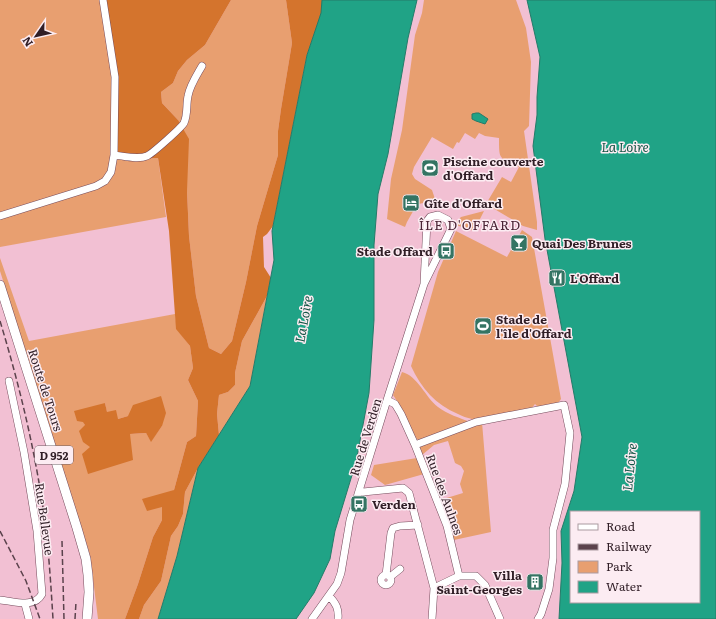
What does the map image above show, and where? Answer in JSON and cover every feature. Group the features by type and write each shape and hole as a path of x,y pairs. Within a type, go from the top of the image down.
{"main road":[{"name":"Route de Tours","path":"0,285 86,559 89,592 87,619"}],"street":[{"path":"0,216 96,186 105,181 111,172 114,155 115,77 102,0"},
{"path":"114,155 136,158 147,156 184,124 187,112 187,97 190,88 202,66"},
{"path":"438,215 448,220 451,229 424,284 427,248 427,221 430,217 438,215"},
{"name":"Rue de Verden","path":"312,619 337,584 341,573 350,520 424,284"},
{"name":"Rue Bellevue","path":"9,381 24,452 37,531 42,594 40,598 25,604"},
{"name":"Rue des Aulnes","path":"387,400 395,404 415,445 447,526 459,576"},
{"path":"415,445 476,422 564,405 570,433 565,484 552,530 553,558 549,589 538,619"},
{"path":"360,491 363,492 404,488 409,493 434,588 432,619"},
{"path":"400,569 388,576 391,533 393,528 418,525"},
{"path":"434,588 459,576 476,576 485,584 500,619"},
{"path":"329,596 337,605 338,619"},
{"path":"0,600 25,604 29,619"}],"green space":[{"path":"0,0 119,0 109,27 118,73 114,160 158,158 166,217 0,247"},
{"path":"231,0 286,0 292,43 278,131 278,155 257,226 232,341 221,354 209,348 196,296 189,236 187,191 178,120 162,103 161,92 173,83 178,71 187,60 205,45"},
{"path":"424,0 516,0 526,28 531,62 529,126 524,131 537,230 523,226 486,204 502,177 511,182 519,167 507,161 500,155 499,138 485,136 479,133 475,139 465,133 453,149 432,137 414,167 412,174 415,179 432,190 435,199 426,200 427,202 416,206 405,227 387,219 391,179 402,130 415,35 422,13"},
{"path":"484,211 474,231 456,225 456,222 461,217"},
{"name":"Stade de l'île d'Offard","path":"522,230 532,237 561,399 558,403 539,408 535,404 531,409 502,416 479,419 468,418 450,410 436,401 419,382 411,366 438,272 456,231 507,257"},
{"path":"0,258 29,341 175,314 177,329 190,346 193,368 188,380 198,401 196,436 187,442 174,490 162,507 162,520 153,537 125,619 98,619 90,555 0,271","holes":["105,403 107,413 118,419 128,416 162,426 151,441 146,433 130,434 85,425 84,422"]},
{"path":"267,296 250,386 219,435 217,414 219,395 228,392 235,385 235,373 242,341"},
{"path":"402,372 413,378 438,407 449,414 470,422 422,441 418,440 414,436 399,404 393,395"},
{"path":"482,422 491,532 454,540 440,500 463,493 460,484 464,471 461,466 455,463 448,441 434,445 422,455 419,447"},
{"path":"417,458 424,474 385,485 371,475 374,465"},
{"path":"198,468 177,556 158,619 139,619 144,605 161,581 171,536 178,526 183,514 185,492"}],"shaded area":[{"path":"105,0 231,0 205,45 187,60 178,71 173,83 161,92 162,103 178,120 189,139 187,191 189,236 196,296 209,348 221,354 232,341 257,226 278,155 278,131 292,43 286,0 322,0 322,13 307,55 273,226 263,237 264,267 271,278 267,296 242,341 235,373 235,385 228,392 219,395 217,414 219,435 185,492 183,514 178,526 171,536 161,581 144,605 139,619 125,619 153,537 162,520 162,507 147,511 142,499 174,490 187,442 196,436 198,401 188,380 193,368 190,346 176,329 169,231 158,158 114,160 118,73"},
{"path":"161,396 166,413 162,426 151,442 146,433 130,434 133,460 88,474 82,454 90,447 83,442 79,431 85,425 83,422 77,421 74,411 105,403 107,412 116,410 118,419 128,416 133,405"}],"water":[{"name":"La Loire","path":"322,0 417,0 408,38 388,154 378,194 374,245 374,320 369,393 356,462 335,531 330,559 314,593 296,619 158,619 177,556 198,468 250,386 274,260 272,231 307,55 321,13"},
{"name":"La Loire","path":"527,0 716,0 716,619 559,619 562,563 561,531 574,491 582,437 545,239 533,146 537,115 540,57"},
{"path":"479,113 488,119 485,124 472,119 472,114"}],"railway":[{"path":"0,321 21,396 37,471 50,570 53,619"},
{"path":"0,531 26,581 40,619"},
{"path":"62,541 64,619"},
{"path":"75,619 76,602"}],"place":[{"name":"Piscine couverte d'Offard","path":"430,168"},
{"name":"Gîte d'Offard","path":"411,203"},
{"name":"Quai Des Brunes","path":"519,243"},
{"name":"Stade Offard","path":"446,251"},
{"name":"L'Offard","path":"557,278"},
{"name":"Stade de l'île d'Offard","path":"483,326"},
{"name":"Verden","path":"359,504"},
{"name":"Villa Saint-Georges","path":"535,582"}],"district":[{"name":"ÎLE D'OFFARD","path":"470,224"}]}
